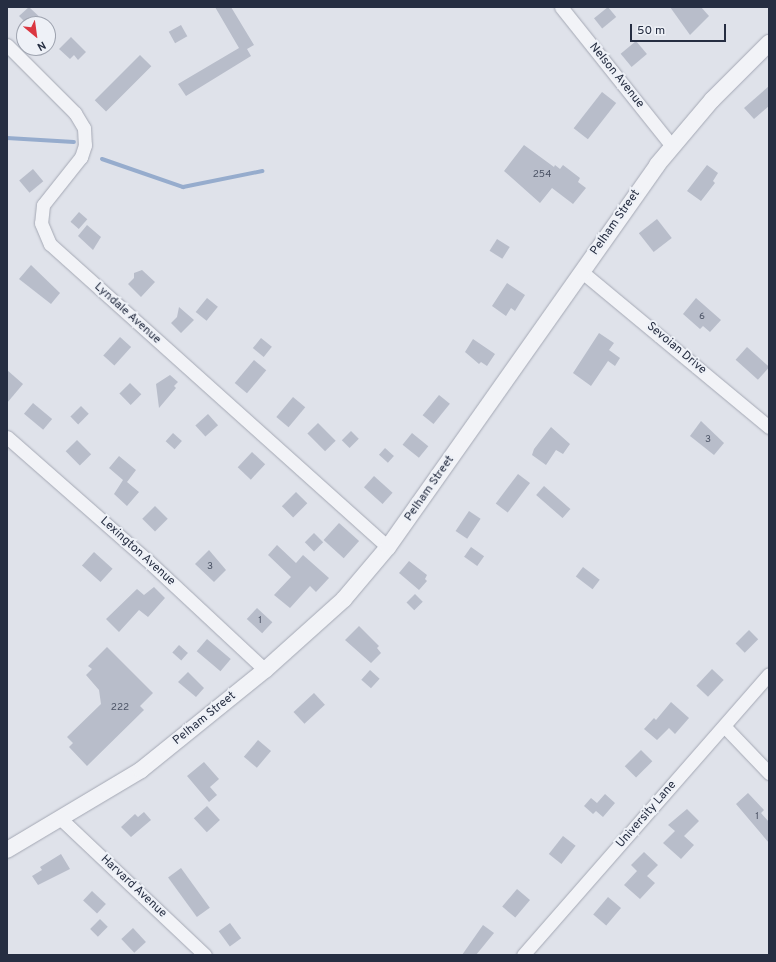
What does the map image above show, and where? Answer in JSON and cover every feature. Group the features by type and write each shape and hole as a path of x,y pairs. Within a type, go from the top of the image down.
{"street":[{"name":"Nelson Avenue","path":"561,7 672,146"},
{"name":"Pelham Street","path":"7,850 141,770 265,670 344,599 388,547 672,146 712,100 769,43"},
{"name":"Lyndale Avenue","path":"7,45 75,113 84,128 85,145 81,157 47,199 41,212 42,228 50,244 388,547"},
{"name":"Sevoian Drive","path":"582,272 769,427"},
{"name":"Lexington Avenue","path":"7,437 146,559 265,670"},
{"name":"University Lane","path":"523,955 769,674"},
{"path":"724,727 769,773"},
{"name":"Harvard Avenue","path":"61,819 205,955"}],"building":[{"path":"29,7 39,16 19,16"},
{"path":"215,7 231,7 254,45 247,49 251,56 186,96 178,84 239,48"},
{"path":"608,7 616,17 602,28 594,18"},
{"path":"670,7 701,7 709,16 690,35"},
{"path":"181,25 187,36 175,43 169,32"},
{"path":"71,37 86,52 78,60 74,55 70,59 59,49"},
{"path":"636,41 647,54 632,67 621,54"},
{"path":"140,55 151,66 106,112 95,100"},
{"path":"769,86 769,106 754,119 744,108"},
{"path":"602,92 616,103 588,139 574,128"},
{"path":"524,145 554,167 555,165 560,169 563,165 580,178 578,182 586,188 573,204 552,188 540,203 504,171"},
{"path":"707,165 718,173 713,181 715,183 701,201 687,191"},
{"path":"33,169 43,181 29,193 19,181"},
{"path":"79,212 87,219 79,229 70,222"},
{"path":"657,219 672,238 654,252 639,233"},
{"path":"87,225 101,237 93,250 78,236"},
{"path":"497,239 510,247 502,259 490,251"},
{"path":"31,265 60,293 51,304 19,279"},
{"path":"142,270 155,282 141,297 128,284 134,278 134,273"},
{"path":"507,283 525,295 515,311 511,308 506,316 492,306"},
{"path":"207,298 218,307 207,321 196,312"},
{"path":"696,298 721,320 710,332 703,326 700,329 683,314"},
{"path":"179,307 194,320 181,333 171,323 177,317"},
{"path":"599,333 614,343 609,350 620,358 615,366 608,361 591,386 573,373"},
{"path":"120,337 131,347 114,366 103,356"},
{"path":"261,338 272,347 264,357 253,348"},
{"path":"473,339 495,354 487,366 481,362 479,364 465,352"},
{"path":"747,347 769,367 758,380 736,360"},
{"path":"254,360 266,370 247,393 235,383"},
{"path":"7,370 23,384 7,403"},
{"path":"170,375 178,382 174,386 176,388 159,408 156,384"},
{"path":"130,383 141,394 131,405 119,394"},
{"path":"439,395 450,404 434,424 423,415"},
{"path":"293,397 305,407 289,427 276,417"},
{"path":"33,403 52,419 43,430 24,414"},
{"path":"81,406 89,414 78,424 70,417"},
{"path":"208,414 218,425 205,437 195,425"},
{"path":"701,421 724,443 714,455 690,436"},
{"path":"318,423 336,441 325,451 307,434"},
{"path":"551,427 570,444 563,454 556,450 546,465 532,455 534,449"},
{"path":"351,431 359,439 350,448 342,440"},
{"path":"173,433 182,441 175,449 166,441"},
{"path":"412,433 428,446 419,458 403,445"},
{"path":"77,440 91,454 80,465 66,451"},
{"path":"385,448 394,456 388,463 379,455"},
{"path":"252,452 265,464 251,480 238,467"},
{"path":"119,456 136,470 127,482 139,492 127,506 114,494 123,480 109,468"},
{"path":"518,474 530,483 508,513 496,504"},
{"path":"374,476 393,493 383,504 364,487"},
{"path":"544,486 570,509 563,518 536,495"},
{"path":"296,492 307,503 293,517 282,506"},
{"path":"155,506 168,519 155,531 142,519"},
{"path":"469,511 481,519 467,539 456,531"},
{"path":"339,523 359,541 344,558 324,540"},
{"path":"314,533 323,542 314,551 305,542"},
{"path":"277,545 296,563 303,555 329,578 316,592 310,586 290,608 274,595 291,577 268,555"},
{"path":"471,547 484,556 477,566 464,557"},
{"path":"209,550 226,570 214,582 195,564"},
{"path":"94,552 113,569 101,582 82,565"},
{"path":"409,561 427,575 425,579 427,581 419,590 399,573"},
{"path":"583,567 600,580 593,589 576,577"},
{"path":"154,587 165,598 148,617 139,610 119,632 106,619 137,589 144,595"},
{"path":"415,594 423,602 414,610 407,602"},
{"path":"257,608 272,622 262,633 247,619"},
{"path":"359,626 379,646 377,648 381,653 371,663 345,640"},
{"path":"749,630 758,639 745,653 736,643"},
{"path":"207,639 231,659 220,671 197,651"},
{"path":"179,645 188,653 181,660 172,652"},
{"path":"107,647 153,693 140,706 144,710 87,766 69,747 73,743 67,737 101,704 99,690 86,675 92,669 88,666"},
{"path":"712,669 724,680 708,697 696,686"},
{"path":"370,670 380,679 371,688 361,680"},
{"path":"188,672 204,688 196,697 178,682"},
{"path":"314,693 325,705 304,724 294,712"},
{"path":"671,702 689,718 675,734 669,728 657,740 644,729 654,718 656,720"},
{"path":"258,740 271,751 257,768 244,757"},
{"path":"641,750 652,761 636,778 625,766"},
{"path":"204,762 219,779 210,787 217,795 209,802 187,776"},
{"path":"748,793 764,810 761,813 769,822 769,843 736,804"},
{"path":"605,794 615,803 603,817 596,811 593,814 584,806 591,798 597,803"},
{"path":"207,806 220,820 207,832 194,818"},
{"path":"687,809 699,821 684,836 694,845 681,859 663,843 675,831 668,825"},
{"path":"144,812 151,820 131,837 121,827 135,814 138,817"},
{"path":"563,836 576,846 561,864 549,854"},
{"path":"644,852 658,865 647,876 655,883 640,899 624,885 637,871 631,865"},
{"path":"61,854 70,869 38,885 32,876 42,870 40,867"},
{"path":"181,868 210,908 197,917 168,877"},
{"path":"517,889 530,900 515,918 502,907"},
{"path":"92,891 106,904 97,913 83,901"},
{"path":"608,897 621,908 606,926 593,915"},
{"path":"100,919 108,927 98,937 90,929"},
{"path":"230,923 241,938 230,947 219,931"},
{"path":"483,925 494,933 476,955 462,955"},
{"path":"133,928 146,942 134,953 121,939"}],"waterway":[{"path":"7,138 74,142"},
{"path":"102,159 183,187 262,171"}]}
